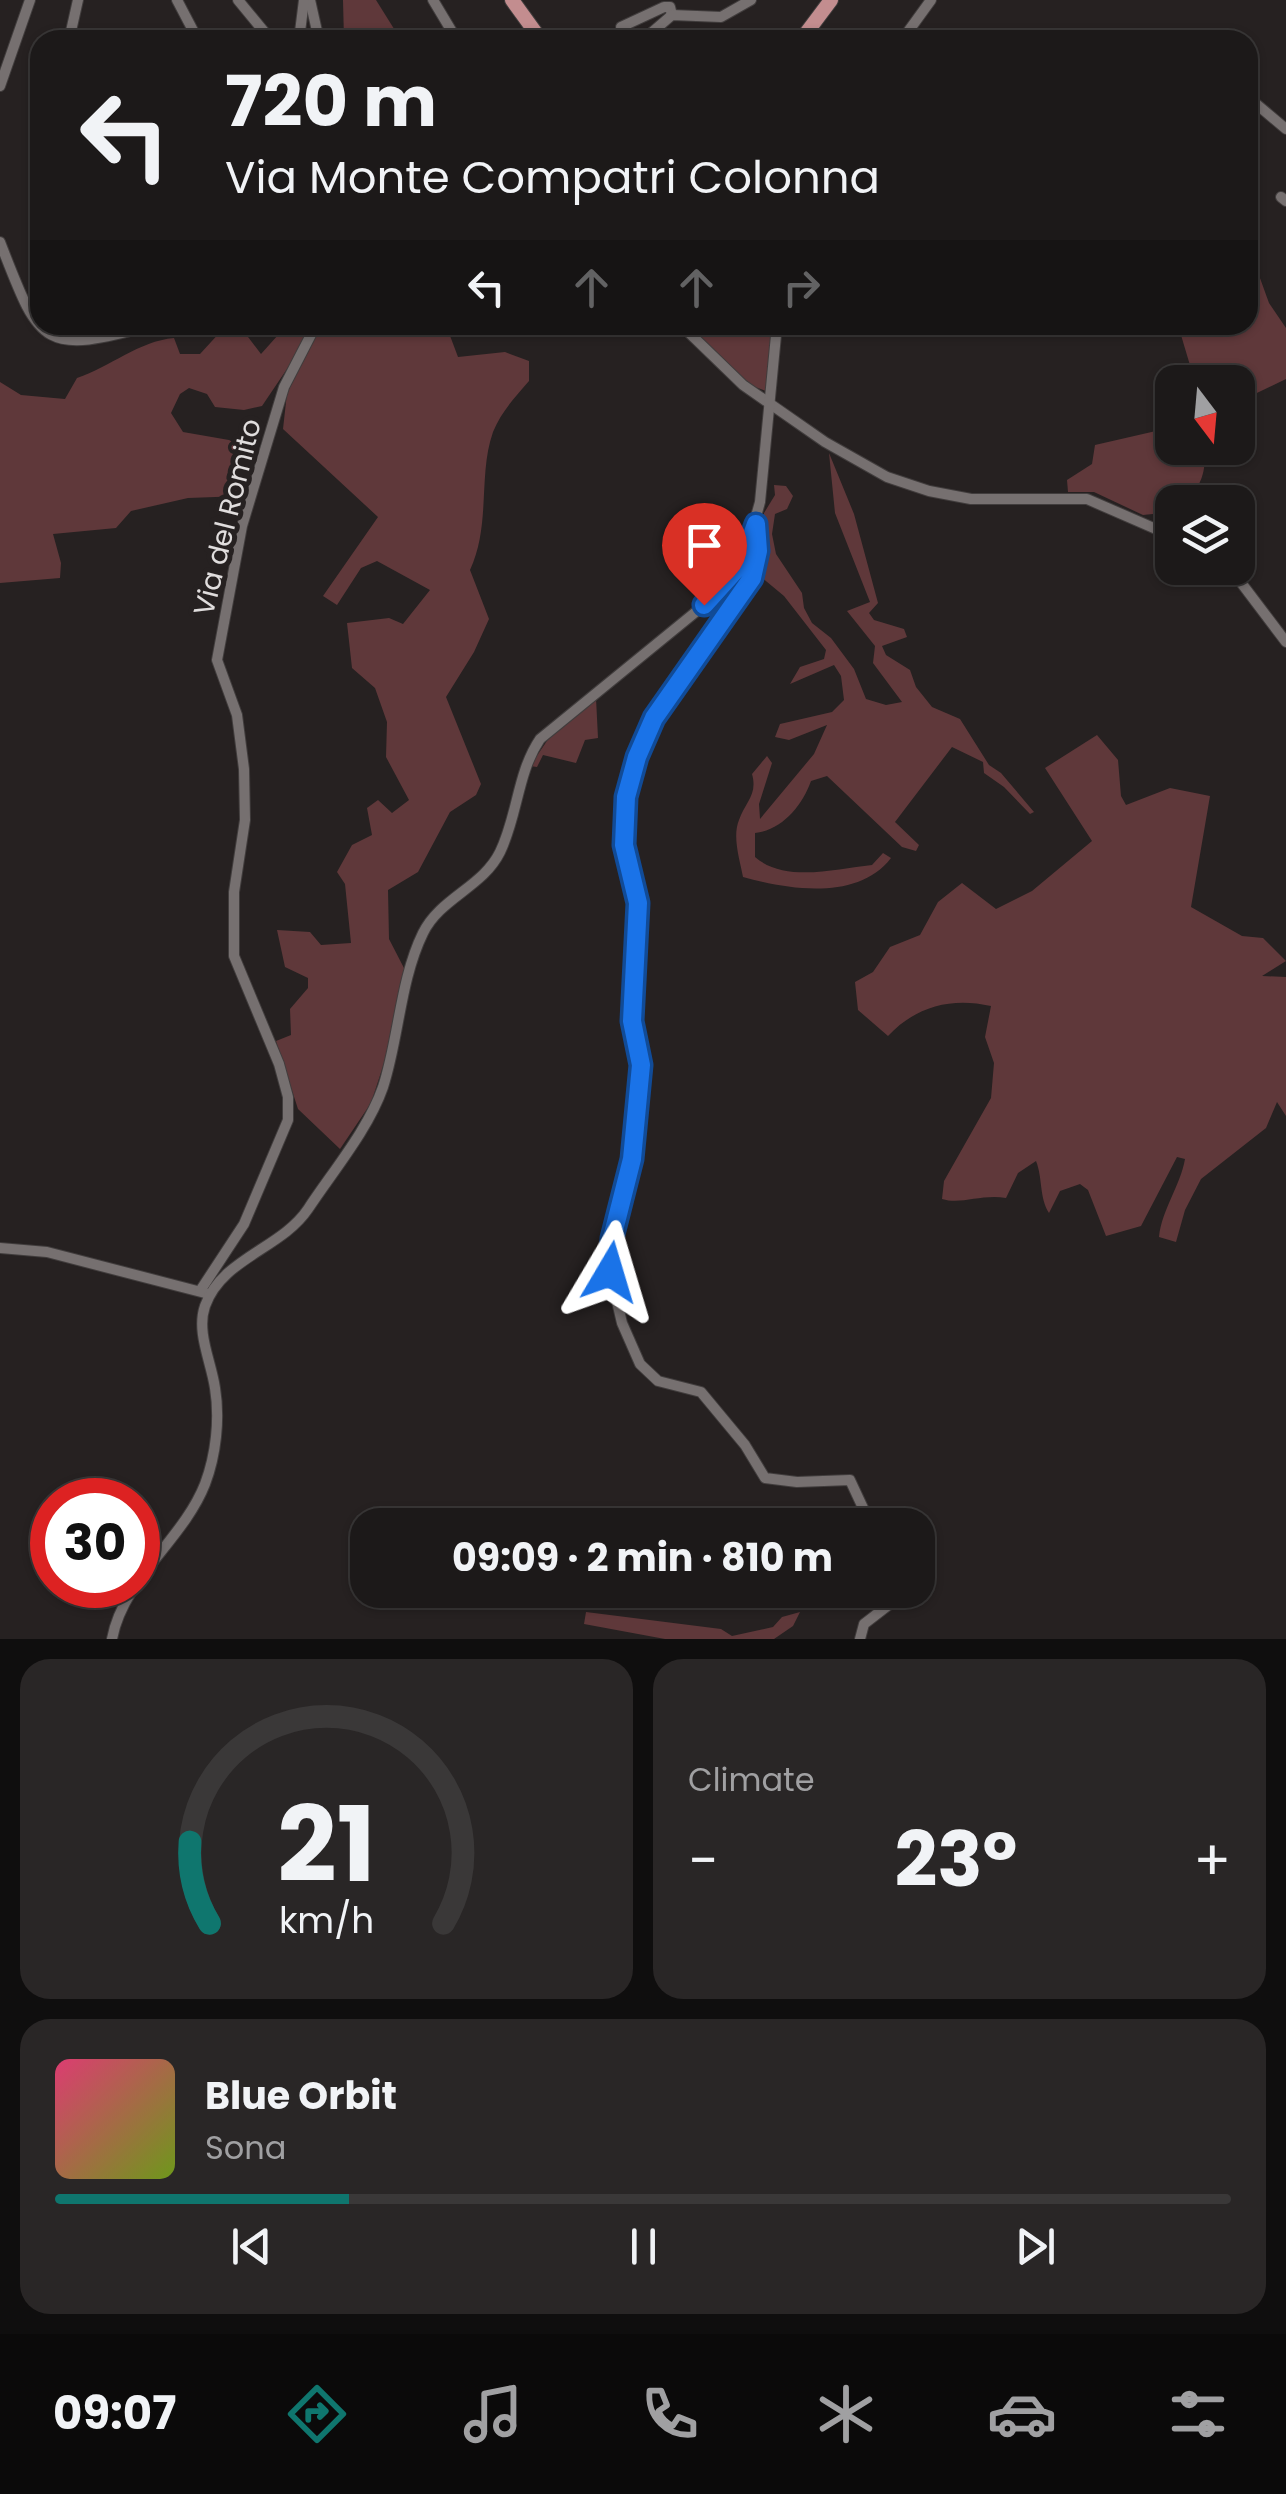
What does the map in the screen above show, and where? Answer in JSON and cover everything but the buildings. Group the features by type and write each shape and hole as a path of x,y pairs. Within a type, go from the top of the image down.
{"main road":[{"path":"512,0 533,30"},
{"path":"808,30 831,0"}],"street":[{"path":"0,86 30,0"},
{"path":"71,30 78,0"},
{"path":"177,0 193,30"},
{"path":"238,0 267,30"},
{"path":"302,30 307,0"},
{"path":"307,0 316,30"},
{"path":"434,0 451,30"},
{"path":"655,30 672,15 724,16 751,0"},
{"path":"909,30 931,0"},
{"path":"621,27 664,6 670,7 672,15"},
{"path":"1258,105 1286,129"},
{"path":"0,242 30,318"},
{"path":"54,335 72,342 114,335"},
{"name":"Via del Romito","path":"205,1293 246,1218 288,1116 288,1094 279,1064 234,956 234,888 245,820 244,768 237,714 217,660 242,526 284,387 311,335"},
{"path":"691,335 732,376 846,456 906,484 980,500 1087,498 1155,528"},
{"path":"776,335 756,524 758,551 752,578 654,718 626,797 624,845 638,903 632,1021 641,1065 632,1159 610,1250 610,1278 624,1329 647,1372 661,1382 701,1392 745,1444 765,1478 797,1482 850,1480 863,1508"},
{"path":"112,1639 128,1599 190,1512 208,1474 217,1410 202,1326 205,1293 298,1222 367,1118 384,1084 420,938 439,912 494,862 506,838 524,770 537,743 564,716 722,589 742,563 756,524"},
{"path":"1243,585 1286,642"},
{"path":"0,1248 47,1252 205,1293"},
{"path":"860,1639 864,1624 885,1608"}],"shaded area":[{"path":"343,0 376,0 395,30 344,30"},
{"path":"1258,273 1269,303 1286,328 1286,379 1255,394 1255,365 1190,365 1181,335 1258,335"},
{"path":"217,335 247,335 261,354 278,335 305,335 262,406 244,410 215,407 207,394 189,388 180,394 171,413 183,432 229,440 254,453 250,481 243,496 188,498 131,511 116,528 53,534 61,563 60,578 0,583 0,382 21,395 65,399 77,378 149,344 174,338 180,354 200,354"},
{"path":"317,335 450,335 458,357 505,352 529,361 529,381 500,418 486,465 483,518 470,570 489,619 446,697 481,784 476,795 450,812 418,872 388,890 389,939 405,970 371,1103 340,1149 298,1109 276,1041 291,1035 290,1009 308,988 308,978 285,967 277,930 310,932 321,945 351,943 345,884 337,872 352,845 372,835 367,808 378,800 392,813 409,800 386,757 387,722 375,688 352,668 347,623 389,618 403,624 430,590 377,561 361,568 337,605 323,596 378,517 283,429 287,393"},
{"path":"696,335 771,335 766,391 747,384"},
{"path":"1155,431 1155,465 1204,465 1203,474 1199,485 1155,485 1155,514 1143,515 1094,492 1068,492 1067,480 1092,464 1095,445"},
{"path":"829,453 854,514 878,603 869,613 874,620 904,629 907,637 882,646 886,655 910,670 916,687 932,707 960,719 989,765 1001,773 1034,812 1030,814 984,773 983,762 952,747 895,822 919,845 916,851 902,847 827,776 811,781 790,815 774,827 755,833 755,857 767,865 795,872 872,865 883,853 891,858 860,881 801,888 743,877 736,841 739,820 752,793 752,774 767,756 772,763 759,804 760,819 814,754 827,725 789,740 775,737 780,724 832,712 844,700 841,676 834,665 790,684 800,667 824,659 826,650 784,596 760,576 764,513 775,495 774,485 786,486 793,496 787,509 775,514 772,534 776,554 802,593 812,623 831,638 854,669 866,699 886,705 902,702 873,663 875,646 847,611 870,602 835,513"},
{"path":"596,698 598,738 585,740 576,763 543,755 537,767 530,766 553,732"},
{"path":"1097,735 1118,760 1121,796 1126,805 1170,788 1210,796 1191,907 1242,936 1263,938 1286,961 1262,976 1286,977 1286,1116 1277,1102 1266,1128 1201,1179 1185,1210 1176,1242 1159,1237 1185,1159 1177,1157 1141,1226 1106,1236 1088,1190 1080,1184 1060,1191 1049,1213 1036,1161 1018,1173 1006,1198 942,1199 944,1181 991,1098 994,1063 985,1037 991,1006 935,1006 910,1017 888,1036 858,1010 855,982 873,972 890,947 920,935 938,902 962,883 996,909 1032,891 1092,841 1045,768"},
{"path":"586,1612 721,1629 732,1636 773,1627 782,1617 800,1612 793,1626 774,1639 665,1639 584,1624"}],"route":[{"path":"610,1272 612,1238 632,1159 641,1065 632,1021 638,903 624,845 626,797 654,718 752,578 758,551 756,524 742,563 704,605"}]}
